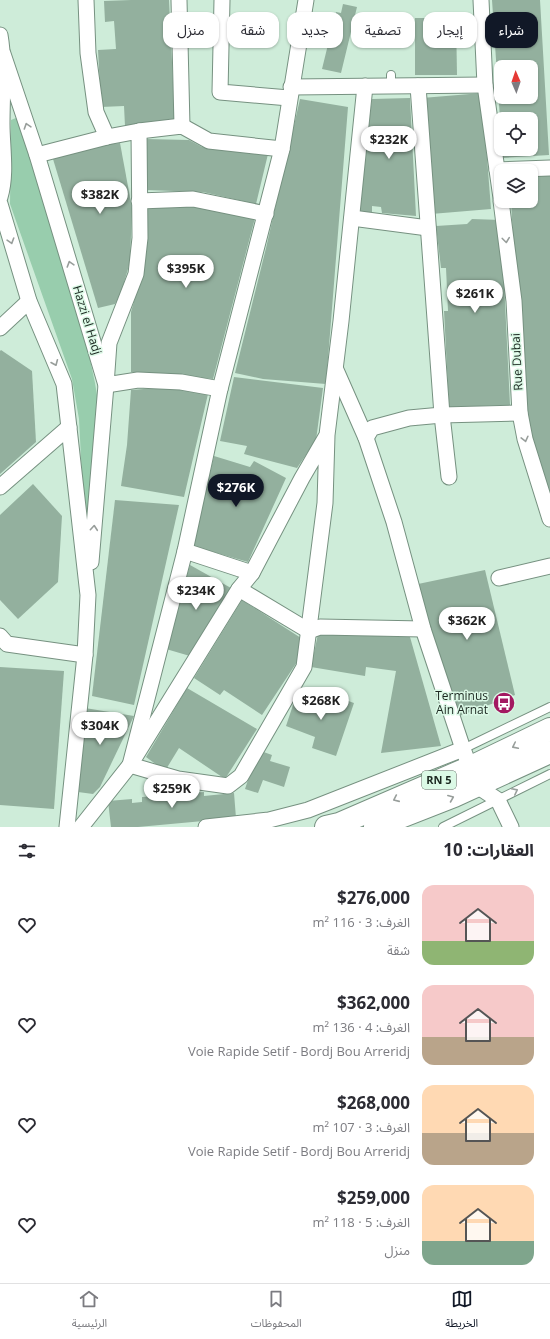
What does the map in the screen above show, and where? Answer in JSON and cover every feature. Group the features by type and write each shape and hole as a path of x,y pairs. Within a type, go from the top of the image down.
{"highway":[{"name":"RN 5","path":"326,827 339,824 470,767 550,729"},
{"name":"RN 5","path":"470,767 550,752"},
{"name":"RN 5","path":"375,827 454,796 470,767"}],"street":[{"path":"86,0 88,53 96,112 107,137"},
{"path":"179,0 182,126"},
{"path":"222,0 220,92 290,93 365,86 391,81 418,86 485,85"},
{"path":"130,765 185,551 220,389 282,149 306,0"},
{"name":"Rue Dubai","path":"481,0 485,85 496,164"},
{"path":"0,35 3,54 3,187 0,197"},
{"name":"Hazzi el Hadj","path":"3,54 37,155 106,385 88,595"},
{"path":"130,765 178,779 228,786 241,776 304,667 324,502 327,435 352,218 365,86"},
{"path":"418,86 442,415 449,477"},
{"path":"37,155 107,137 138,131 182,126 209,141 282,149"},
{"path":"138,131 140,238 136,274 109,343 106,385 138,380 181,382 220,389"},
{"path":"538,168 550,168"},
{"path":"139,201 193,199 266,214"},
{"path":"0,204 29,301 64,384 88,595 84,655 67,827"},
{"name":"Rue Dubai","path":"502,208 514,301 520,413 524,439 550,519"},
{"path":"352,218 428,228"},
{"path":"0,328 29,301"},
{"path":"335,369 366,438 394,522 423,629 470,767 498,800 511,827"},
{"path":"366,438 372,428 409,418 442,415 520,413"},
{"path":"0,487 69,427"},
{"path":"81,827 130,765 239,589 252,573 302,478 327,435"},
{"path":"185,551 252,573"},
{"path":"500,578 550,566"},
{"path":"239,589 309,631"},
{"path":"309,631 320,627 423,629"},
{"path":"2,643 84,655"},
{"path":"206,827 269,820 470,767"}],"lane":[{"path":"470,767 550,707"},
{"path":"443,827 550,774"}],"green space":[{"path":"16,118 21,127 86,340 95,383 101,419 89,519 84,517 79,419 72,379 10,204 11,120"}],"building":[{"path":"169,0 170,12 163,12 163,48 171,48 175,124 125,126 124,106 101,107 98,50 116,49 114,21 105,22 104,1"},
{"path":"492,0 540,0 549,155 538,156 538,112 500,112 499,104 538,104 538,60 496,60 495,48 538,48 538,12 493,12"},
{"path":"343,4 357,7 356,12 351,12 351,32 341,73 322,69 327,48 343,48 343,12 341,12"},
{"path":"415,18 423,18 423,48 457,48 457,75 415,75"},
{"path":"482,93 491,209 431,214 422,98"},
{"path":"410,98 416,216 382,213 381,207 372,206 372,218 357,216 372,99"},
{"path":"300,99 348,107 326,384 263,379 235,373 266,248"},
{"path":"145,139 189,140 202,147 268,154 256,204 203,192 145,190"},
{"path":"120,143 132,208 130,262 121,293 115,304 98,308 53,159 85,147"},
{"path":"502,156 533,156 502,158"},
{"path":"538,173 550,173 550,505 528,430 511,208 538,208"},
{"path":"188,206 255,218 213,379 131,372 131,312 139,284 145,208"},
{"path":"472,219 501,220 510,405 449,407 444,311 448,311 446,268 441,268 436,226 467,224"},
{"path":"1,350 32,371 36,442 0,474 0,351"},
{"path":"234,377 323,388 316,440 297,468 244,454 247,446 220,441"},
{"path":"168,387 208,394 184,497 121,486 127,445 131,390"},
{"path":"214,456 250,467 254,461 286,478 248,562 193,546"},
{"path":"33,484 62,516 58,582 18,619 0,600 0,515"},
{"path":"115,500 179,505 134,705 92,696"},
{"path":"190,565 231,588 190,656 166,649"},
{"path":"485,570 515,695 454,718 418,584"},
{"path":"242,600 301,638 301,656 262,715 224,690 220,695 194,678"},
{"path":"318,634 410,637 441,746 381,753 396,671 366,667 365,676 311,667"},
{"path":"0,667 64,671 54,809 0,805"},
{"path":"187,688 257,729 225,779 179,748 165,771 146,757"},
{"path":"297,693 331,705 334,696 354,703 336,756 312,748 315,737 286,726"},
{"path":"85,708 134,716 100,787 93,794 78,792"},
{"path":"258,750 272,755 270,761 290,767 284,787 263,780 258,793 245,789"},
{"path":"176,789 176,794 204,792 204,796 234,793 236,818 138,827 111,827 108,801 132,799 132,803 142,802 142,797 159,796 158,791"}],"place":[{"name":"Terminus Ain Arnat","path":"504,703"}]}
